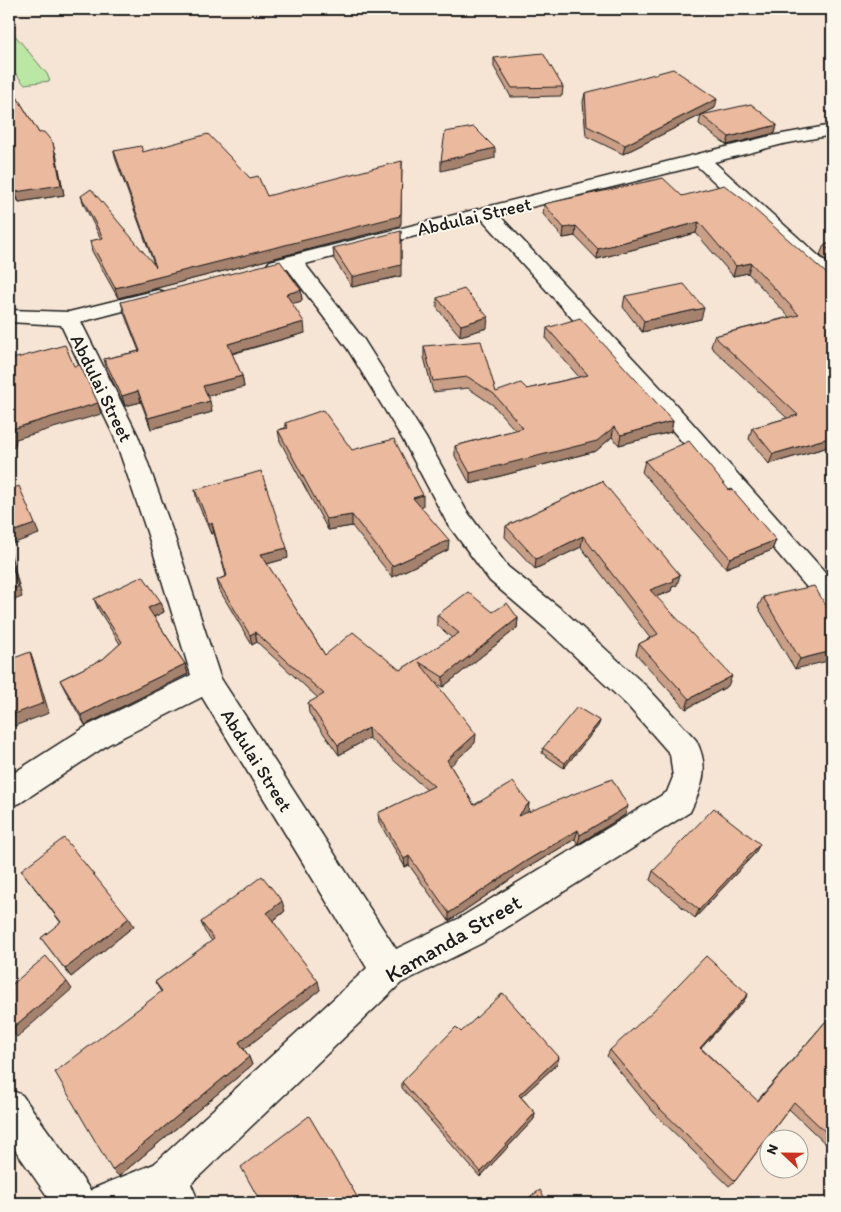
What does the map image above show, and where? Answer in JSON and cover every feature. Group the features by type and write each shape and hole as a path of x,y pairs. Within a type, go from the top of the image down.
{"street":[{"name":"Abdulai Street","path":"255,270 788,138 832,130"},
{"path":"701,160 832,279"},
{"path":"487,213 605,338 758,510 832,598"},
{"name":"Kamanda Street","path":"106,1203 173,1191 389,971 470,931 679,802 689,777 685,749 637,696 555,620 499,574 456,516 414,438 356,345 292,261"},
{"name":"Abdulai Street","path":"172,292 68,318 126,436 162,538 207,681 389,971"},
{"path":"9,316 68,318"},
{"path":"9,793 98,736 207,681"},
{"path":"9,1108 76,1203"}],"green space":[{"path":"9,28 47,74 50,81 24,84 9,65"}],"building":[{"path":"543,53 563,87 512,88 494,58"},
{"path":"673,69 717,99 625,145 587,126 585,93"},
{"path":"9,84 39,133 44,132 53,143 61,185 15,192 9,184"},
{"path":"751,104 777,125 729,137 701,115"},
{"path":"474,127 495,148 441,161 445,132"},
{"path":"208,134 250,178 258,176 267,196 402,161 401,214 400,216 115,288 90,241 103,238 81,196 91,189 156,267 114,151 141,146 143,152"},
{"path":"663,178 682,196 724,185 744,200 827,274 832,276 832,337 826,339 832,343 832,437 773,454 752,428 798,415 714,336 799,315 751,263 736,266 699,222 598,249 576,226 564,228 544,204"},
{"path":"401,231 401,265 352,277 333,248"},
{"path":"832,243 832,253 824,245"},
{"path":"280,261 301,290 286,294 304,322 228,344 242,376 203,386 210,401 148,418 138,391 122,396 104,359 140,351 121,302"},
{"path":"684,284 704,308 644,321 625,296"},
{"path":"464,289 488,317 461,325 437,298"},
{"path":"580,318 673,421 621,435 614,427 597,441 470,473 455,446 523,428 494,394 468,377 433,381 424,346 481,341 496,392 521,383 527,389 588,375 547,328"},
{"path":"65,345 74,366 80,365 98,403 12,429 11,437 9,437 9,360"},
{"path":"323,410 352,450 394,439 423,495 413,498 449,540 392,566 352,515 326,519 278,430 288,428 285,423"},
{"path":"689,441 729,490 732,489 776,540 730,558 645,461"},
{"path":"261,471 287,548 261,554 325,655 353,632 400,670 459,633 437,615 468,592 493,612 507,603 518,618 443,677 419,662 476,734 447,760 474,805 513,782 529,803 518,816 612,779 628,806 580,835 578,830 526,861 449,913 409,856 404,859 378,813 434,786 368,728 338,745 308,703 324,694 255,632 250,635 217,580 227,576 212,523 209,524 195,490"},
{"path":"602,481 680,575 672,579 674,581 650,590 732,676 689,699 639,644 658,634 583,536 536,559 506,526"},
{"path":"19,486 35,524 9,533 9,490"},
{"path":"9,554 18,587 9,590"},
{"path":"143,576 161,602 148,608 185,664 81,715 60,680 103,659 122,642 94,599"},
{"path":"814,586 832,615 832,651 800,659 763,597"},
{"path":"30,652 44,703 9,716 9,660"},
{"path":"577,707 600,721 565,763 543,748"},
{"path":"714,808 760,844 699,910 653,871"},
{"path":"64,838 129,918 65,969 41,938 61,922 21,870"},
{"path":"262,876 282,901 267,913 318,981 239,1042 249,1057 112,1170 55,1072 162,991 155,982 214,939 201,922"},
{"path":"46,956 67,982 10,1030 9,987"},
{"path":"706,956 748,994 700,1048 758,1101 832,1014 832,1138 794,1102 773,1130 758,1130 758,1150 735,1181 658,1107 610,1050 653,1011"},
{"path":"503,993 559,1057 519,1095 535,1113 481,1172 402,1082 456,1027 461,1032"},
{"path":"309,1116 359,1200 354,1203 261,1203 241,1167"},
{"path":"540,1190 547,1203 521,1203"}]}
